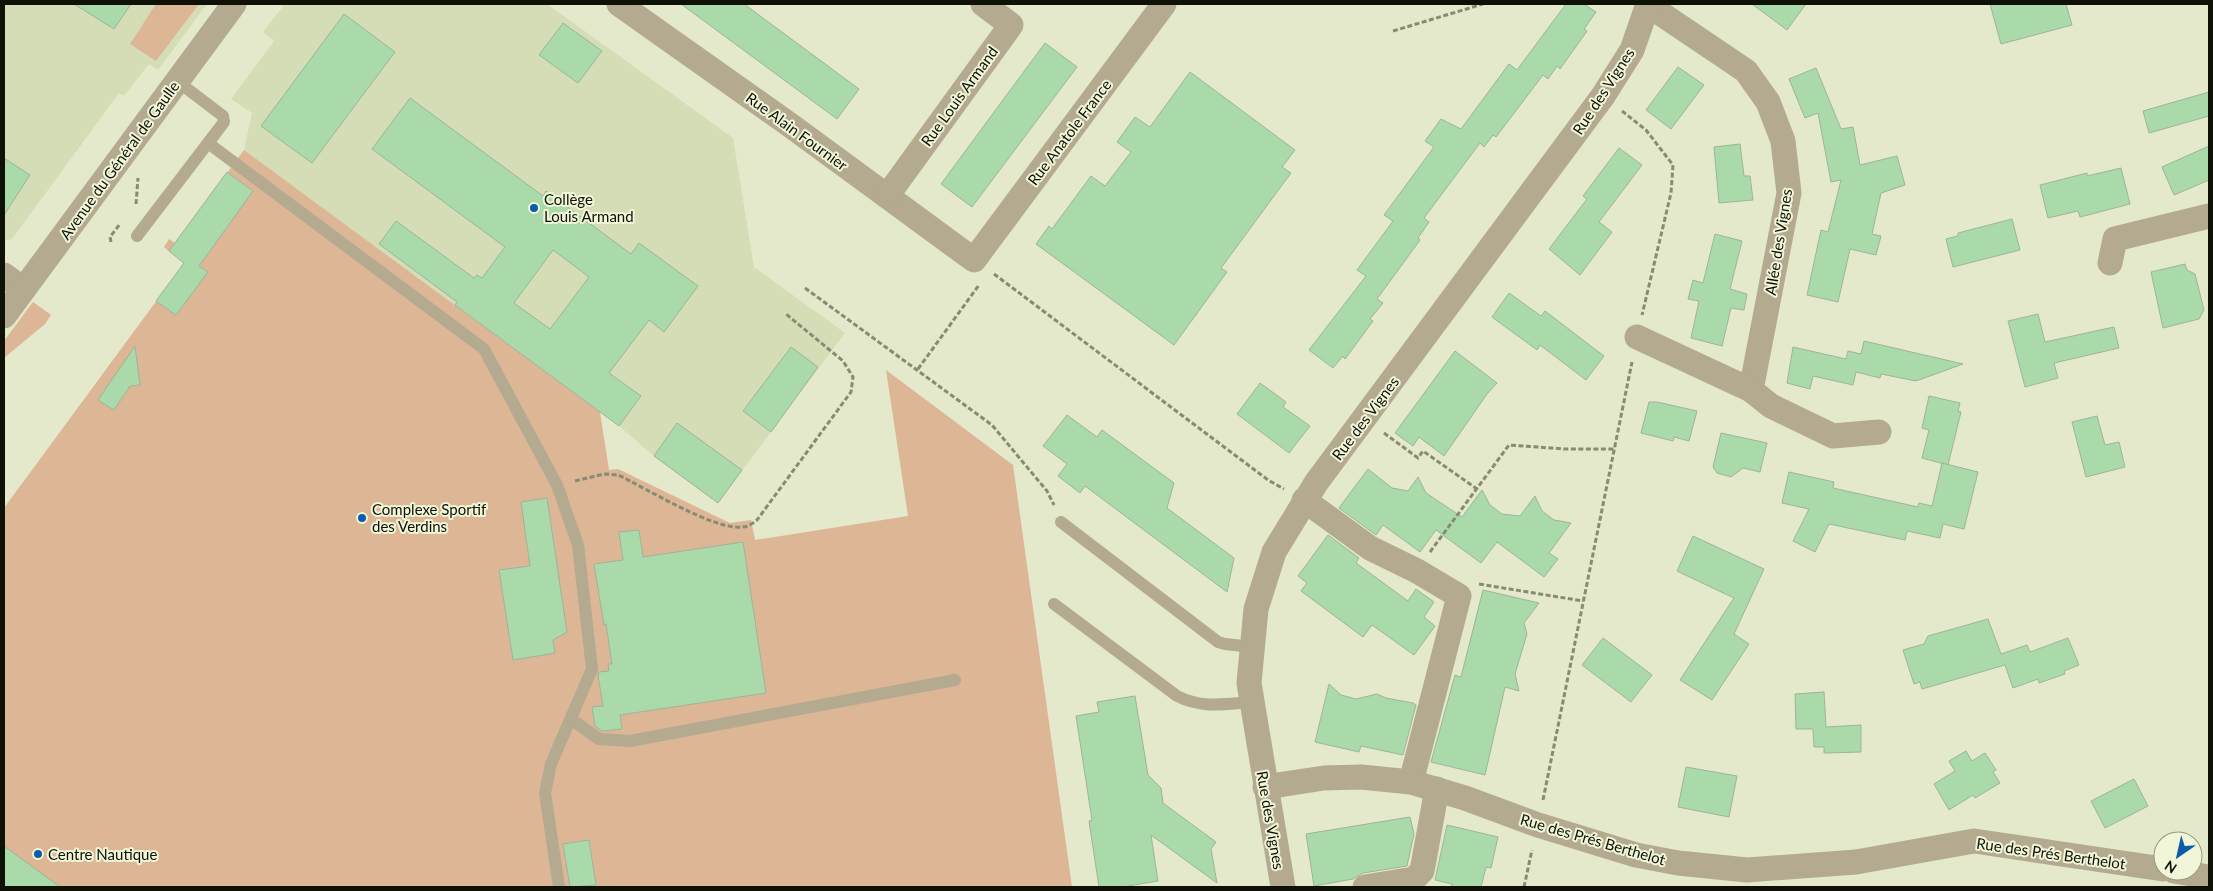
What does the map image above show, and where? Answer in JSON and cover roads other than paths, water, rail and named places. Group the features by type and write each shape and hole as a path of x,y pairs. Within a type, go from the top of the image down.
{"street":[{"name":"Avenue du Général de Gaulle","path":"4,316 13,282 177,81 234,4"},
{"name":"Rue Alain Fournier","path":"619,4 981,265"},
{"name":"Rue Louis Armand","path":"887,196 1011,25 983,4"},
{"name":"Rue Anatole France","path":"981,265 1164,4"},
{"name":"Rue des Vignes","path":"1283,887 1249,684 1256,609 1274,552 1304,500 1604,96 1632,50 1648,4"},
{"name":"Allée des Vignes","path":"1648,4 1746,71 1768,102 1783,142 1789,193 1751,390"},
{"path":"2110,263 2115,239 2209,216"},
{"path":"1637,337 1751,390 1770,406 1833,436 1879,432"},
{"path":"1304,500 1370,548 1417,570 1459,596 1412,782"},
{"name":"Rue des Prés Berthelot","path":"1265,787 1324,778 1361,777 1412,782 1438,789 1538,825 1636,855 1678,863 1747,870 1856,862 1974,841 2153,868"},
{"path":"1365,887 1414,879 1419,876 1422,871 1438,789"}],"lane":[{"path":"137,236 224,122 223,116 177,81"},
{"path":"208,143 484,349 557,485 578,546 592,669 552,764 545,794 559,887"},
{"path":"1061,522 1218,642 1252,647"},
{"path":"1054,604 1177,696 1191,703 1202,705 1252,702"},
{"path":"571,719 599,739 630,741 955,680"}],"place":[{"name":"Collège Louis Armand","path":"534,208"},
{"name":"Complexe Sportif des Verdins","path":"362,518"},
{"name":"Centre Nautique","path":"38,854"}]}
